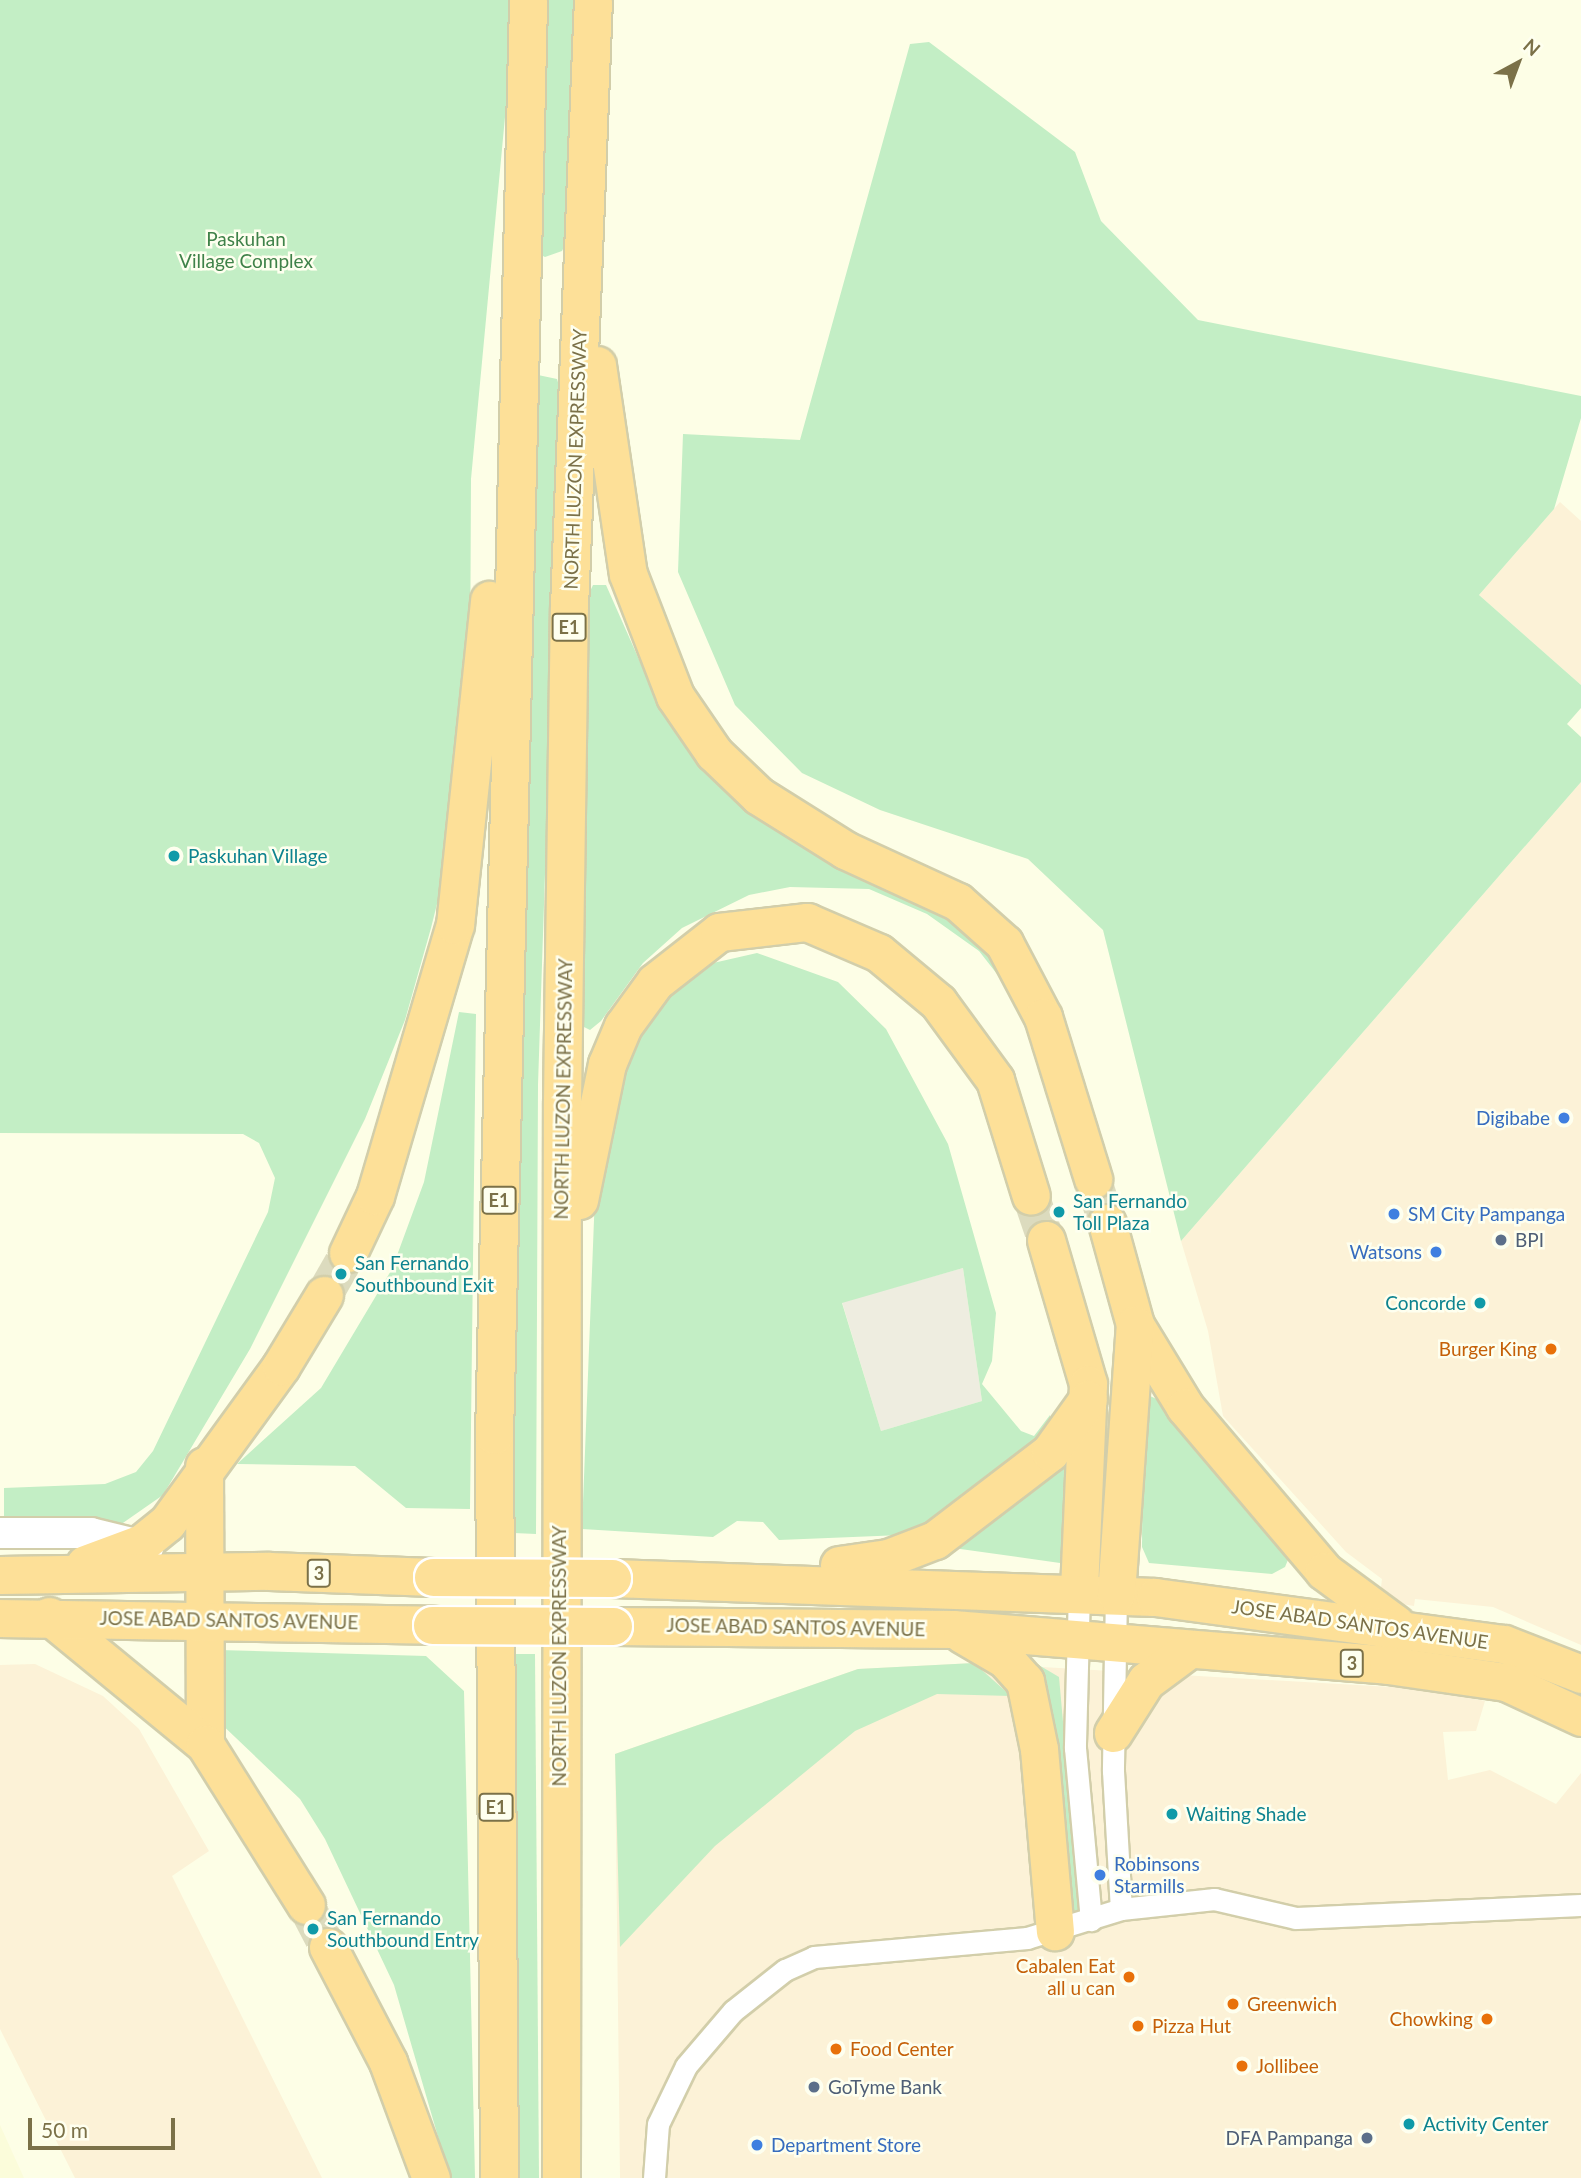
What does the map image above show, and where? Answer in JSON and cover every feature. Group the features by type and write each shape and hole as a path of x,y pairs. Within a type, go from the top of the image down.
{"highway":[{"name":"E1","path":"499,2178 494,1435 519,278 528,0"},
{"name":"NORTH LUZON EXPRESSWAY","path":"561,2178 559,1347 582,236 593,0"},
{"path":"582,236 619,534 676,696 714,753 760,796 845,850 958,902 1004,943 1043,1017 1093,1179"},
{"path":"348,1253 375,1196 402,1107 445,962 466,861 519,278"},
{"path":"559,1347 590,1132 607,1064 623,1026 655,982 719,932 783,923 833,928 879,953 938,1002 995,1080 1031,1196"},
{"path":"1107,1223 1135,1325 1185,1406 1305,1551 1354,1598 1406,1630"},
{"path":"1046,1240 1080,1346 1088,1399 1079,1591"},
{"path":"61,1573 167,1523 204,1466 281,1366 324,1295"},
{"path":"1116,1594 1135,1325"},
{"path":"733,1581 888,1558 935,1541 1050,1452 1088,1399"},
{"path":"204,1466 193,1572 204,1620 205,1744"},
{"name":"JOSE ABAD SANTOS AVENUE","path":"0,1575 193,1572 612,1578 1079,1591 1504,1643 1581,1674"},
{"path":"49,1616 205,1744 306,1905"},
{"name":"JOSE ABAD SANTOS AVENUE","path":"0,1618 49,1616 432,1625 953,1629 1486,1677 1527,1689 1581,1717"},
{"path":"953,1629 1005,1658 1025,1681 1039,1749 1055,1931"},
{"path":"1113,1733 1146,1681 1188,1650"},
{"path":"328,1947 388,2062 431,2178"}],"main road":[{"path":"0,1533 132,1540 193,1572"}],"street":[{"path":"1079,1591 1074,1748 1091,1920"},
{"path":"1116,1594 1113,1733 1121,1909"},
{"path":"654,2178 658,2124 686,2066 733,2011 785,1970 814,1957 1055,1931 1121,1909 1214,1899 1296,1918 1352,1918 1581,1905"}],"shaded area":[{"path":"1560,502 1581,521 1581,685 1479,595"},
{"name":"SM City Pampanga","path":"1581,782 1581,1645 1493,1607 1415,1599 1414,1606 1402,1604 1381,1587 1382,1579 1346,1552 1223,1416 1208,1331 1181,1241"},
{"path":"963,1268 982,1401 881,1431 842,1302"},
{"name":"Robinsons Starmills","path":"974,1663 1426,1689 1485,1701 1476,1731 1443,1732 1448,1780 1490,1770 1556,1804 1581,1773 1581,2178 620,2178 615,1754 858,1669"},
{"path":"35,1664 103,1696 139,1729 209,1851 172,1876 322,2178 75,2178 0,2029 0,1665"},
{"path":"0,2125 24,2178 0,2178"}],"green space":[{"name":"Paskuhan Village Complex","path":"0,0 516,0 471,479 470,689 449,856 431,928 405,1020 365,1119 250,1349 163,1495 120,1525 4,1523 4,1488 105,1484 136,1472 153,1451 268,1212 275,1178 259,1143 243,1134 0,1133"},
{"path":"542,0 580,0 567,241 562,251 545,257 537,253"},
{"path":"929,42 1075,152 1101,221 1198,320 1581,396 1581,418 1554,509 1479,595 1581,685 1581,708 1567,724 1581,737 1581,782 1181,1241 1103,930 1028,859 880,810 802,773 735,705 678,572 683,434 800,440 910,44"},
{"path":"538,375 557,379 561,392 538,1085 536,1534 514,1533 514,1472 530,381"},
{"path":"593,585 606,585 645,673 680,729 970,925 1023,1007 979,951 927,914 869,889 790,887 749,895 682,928 643,963 601,1021 590,1030 580,1025 584,604"},
{"path":"757,953 838,982 886,1029 948,1144 996,1313 992,1361 982,1384 1021,1431 1034,1436 1050,1415 1052,1434 969,1504 902,1535 779,1540 763,1522 737,1521 713,1537 582,1529 595,1194 624,1053 668,992 700,966","holes":["963,1268 982,1401 881,1431 842,1303"]},
{"path":"459,1012 476,1014 470,1509 406,1508 355,1466 237,1464 321,1388 392,1269 424,1182"},
{"path":"1150,1396 1161,1401 1290,1555 1285,1567 1272,1574 1149,1563 1142,1547 1143,1406"},
{"path":"1071,1451 1060,1563 946,1547"},
{"path":"219,1650 426,1656 464,1691 475,2178 450,2178 394,1985 325,1839 300,1799 215,1718"},
{"path":"515,1654 535,1654 539,2178 518,2178"},
{"path":"974,1663 1011,1696 937,1694 855,1731 715,1846 620,1947 615,1754 858,1669"},
{"path":"1037,1664 1059,1677 1080,1912 1070,1917 1032,1668"}],"tunnel":[{"path":"1093,1179 1107,1223"},
{"path":"1031,1196 1046,1240"},
{"path":"324,1295 348,1253"},
{"path":"306,1905 328,1947"}],"place":[{"name":"Paskuhan Village","path":"174,856"},
{"name":"Digibabe","path":"1564,1118"},
{"name":"San Fernando Toll Plaza","path":"1059,1212"},
{"name":"SM City Pampanga","path":"1394,1214"},
{"name":"BPI","path":"1501,1240"},
{"name":"Watsons","path":"1436,1252"},
{"name":"San Fernando Southbound Exit","path":"341,1274"},
{"name":"Concorde","path":"1480,1303"},
{"name":"Burger King","path":"1551,1349"},
{"name":"Waiting Shade","path":"1172,1814"},
{"name":"Robinsons Starmills","path":"1100,1875"},
{"name":"San Fernando Southbound Entry","path":"313,1929"},
{"name":"Cabalen Eat all u can","path":"1129,1977"},
{"name":"Greenwich","path":"1233,2004"},
{"name":"Chowking","path":"1487,2019"},
{"name":"Pizza Hut","path":"1138,2026"},
{"name":"Food Center","path":"836,2049"},
{"name":"Jollibee","path":"1242,2066"},
{"name":"GoTyme Bank","path":"814,2087"},
{"name":"Activity Center","path":"1409,2124"},
{"name":"DFA Pampanga","path":"1367,2138"},
{"name":"Department Store","path":"757,2145"}]}
